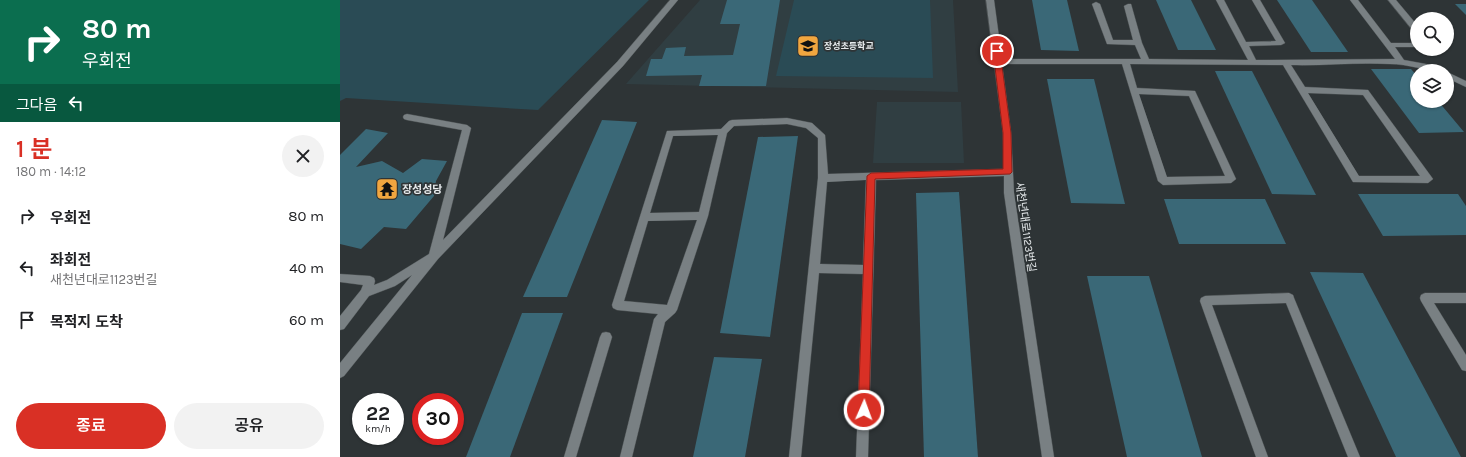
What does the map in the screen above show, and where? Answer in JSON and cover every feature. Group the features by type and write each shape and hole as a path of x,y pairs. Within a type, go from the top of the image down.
{"street":[{"path":"340,372 434,256 620,64 674,0"},
{"name":"새천년대로1123번길","path":"990,0 1007,133 1008,193 1048,457"},
{"path":"1220,0 1254,62"},
{"path":"1244,44 1281,43 1256,0"},
{"path":"1354,0 1401,61"},
{"path":"1392,0 1410,22"},
{"path":"1096,4 1110,42 1138,42"},
{"path":"1128,6 1138,42 1146,62"},
{"path":"1389,45 1410,45"},
{"path":"998,62 1286,63 1401,61 1414,64"},
{"path":"1126,62 1134,92 1164,181 1231,179 1192,93 1134,92"},
{"path":"1286,63 1356,180 1428,178 1365,92 1303,90"},
{"path":"1454,78 1466,84"},
{"path":"365,293 391,283 434,256 468,128 407,117"},
{"path":"626,457 660,319 671,310 703,216 723,132 732,123 787,122 809,125 822,137 823,178 795,457"},
{"path":"671,310 616,305 670,133 723,132"},
{"path":"823,178 1008,172"},
{"path":"862,457 871,176"},
{"path":"644,217 703,216"},
{"path":"813,268 868,270"},
{"path":"340,278 370,281 365,293 340,326"},
{"path":"1262,457 1205,301 1289,298 1354,457"},
{"path":"1466,298 1425,298 1466,366"},
{"path":"570,457 606,337"}],"shaded area":[{"path":"340,0 649,0 538,110 346,98 340,101"},
{"name":"장성초등학교","path":"700,0 953,0 958,92 626,84"},
{"path":"794,0 930,0 933,78 776,76"},
{"path":"877,102 961,102 964,163 873,163"}],"building":[{"path":"727,0 780,0 766,86 699,86 702,75 646,76 651,59 662,59 666,48 686,47 684,56 733,55 740,24 720,24"},
{"path":"1032,0 1067,0 1079,51 1041,50"},
{"path":"1156,0 1191,0 1216,50 1178,50"},
{"path":"1277,0 1312,0 1348,52 1311,52"},
{"path":"1455,4 1466,4 1466,15"},
{"path":"1371,69 1410,69 1410,108 1444,108 1464,132 1419,133"},
{"path":"1215,71 1252,71 1316,195 1272,194"},
{"path":"1047,79 1094,79 1125,204 1071,203"},
{"path":"602,120 637,122 567,297 523,297"},
{"name":"장성성당","path":"366,129 388,133 356,167 382,161 403,173 422,159 447,161 436,181 434,196 406,229 384,227 361,249 340,244 340,155"},
{"path":"798,136 770,337 720,333 758,137"},
{"path":"959,192 978,457 924,457 916,193"},
{"path":"1358,194 1458,194 1466,206 1466,235 1383,236"},
{"path":"1164,199 1265,199 1286,244 1179,244"},
{"path":"1310,272 1363,273 1461,457 1396,457"},
{"path":"1087,276 1149,276 1202,457 1127,457"},
{"path":"522,313 563,313 510,457 466,457"},
{"path":"714,357 762,359 745,457 693,457"}],"place":[{"name":"장성초등학교","path":"808,46"},
{"name":"장성성당","path":"387,189"}],"route":[{"path":"864,410 871,176 1008,172 1007,133 1000,88 997,51"}]}
